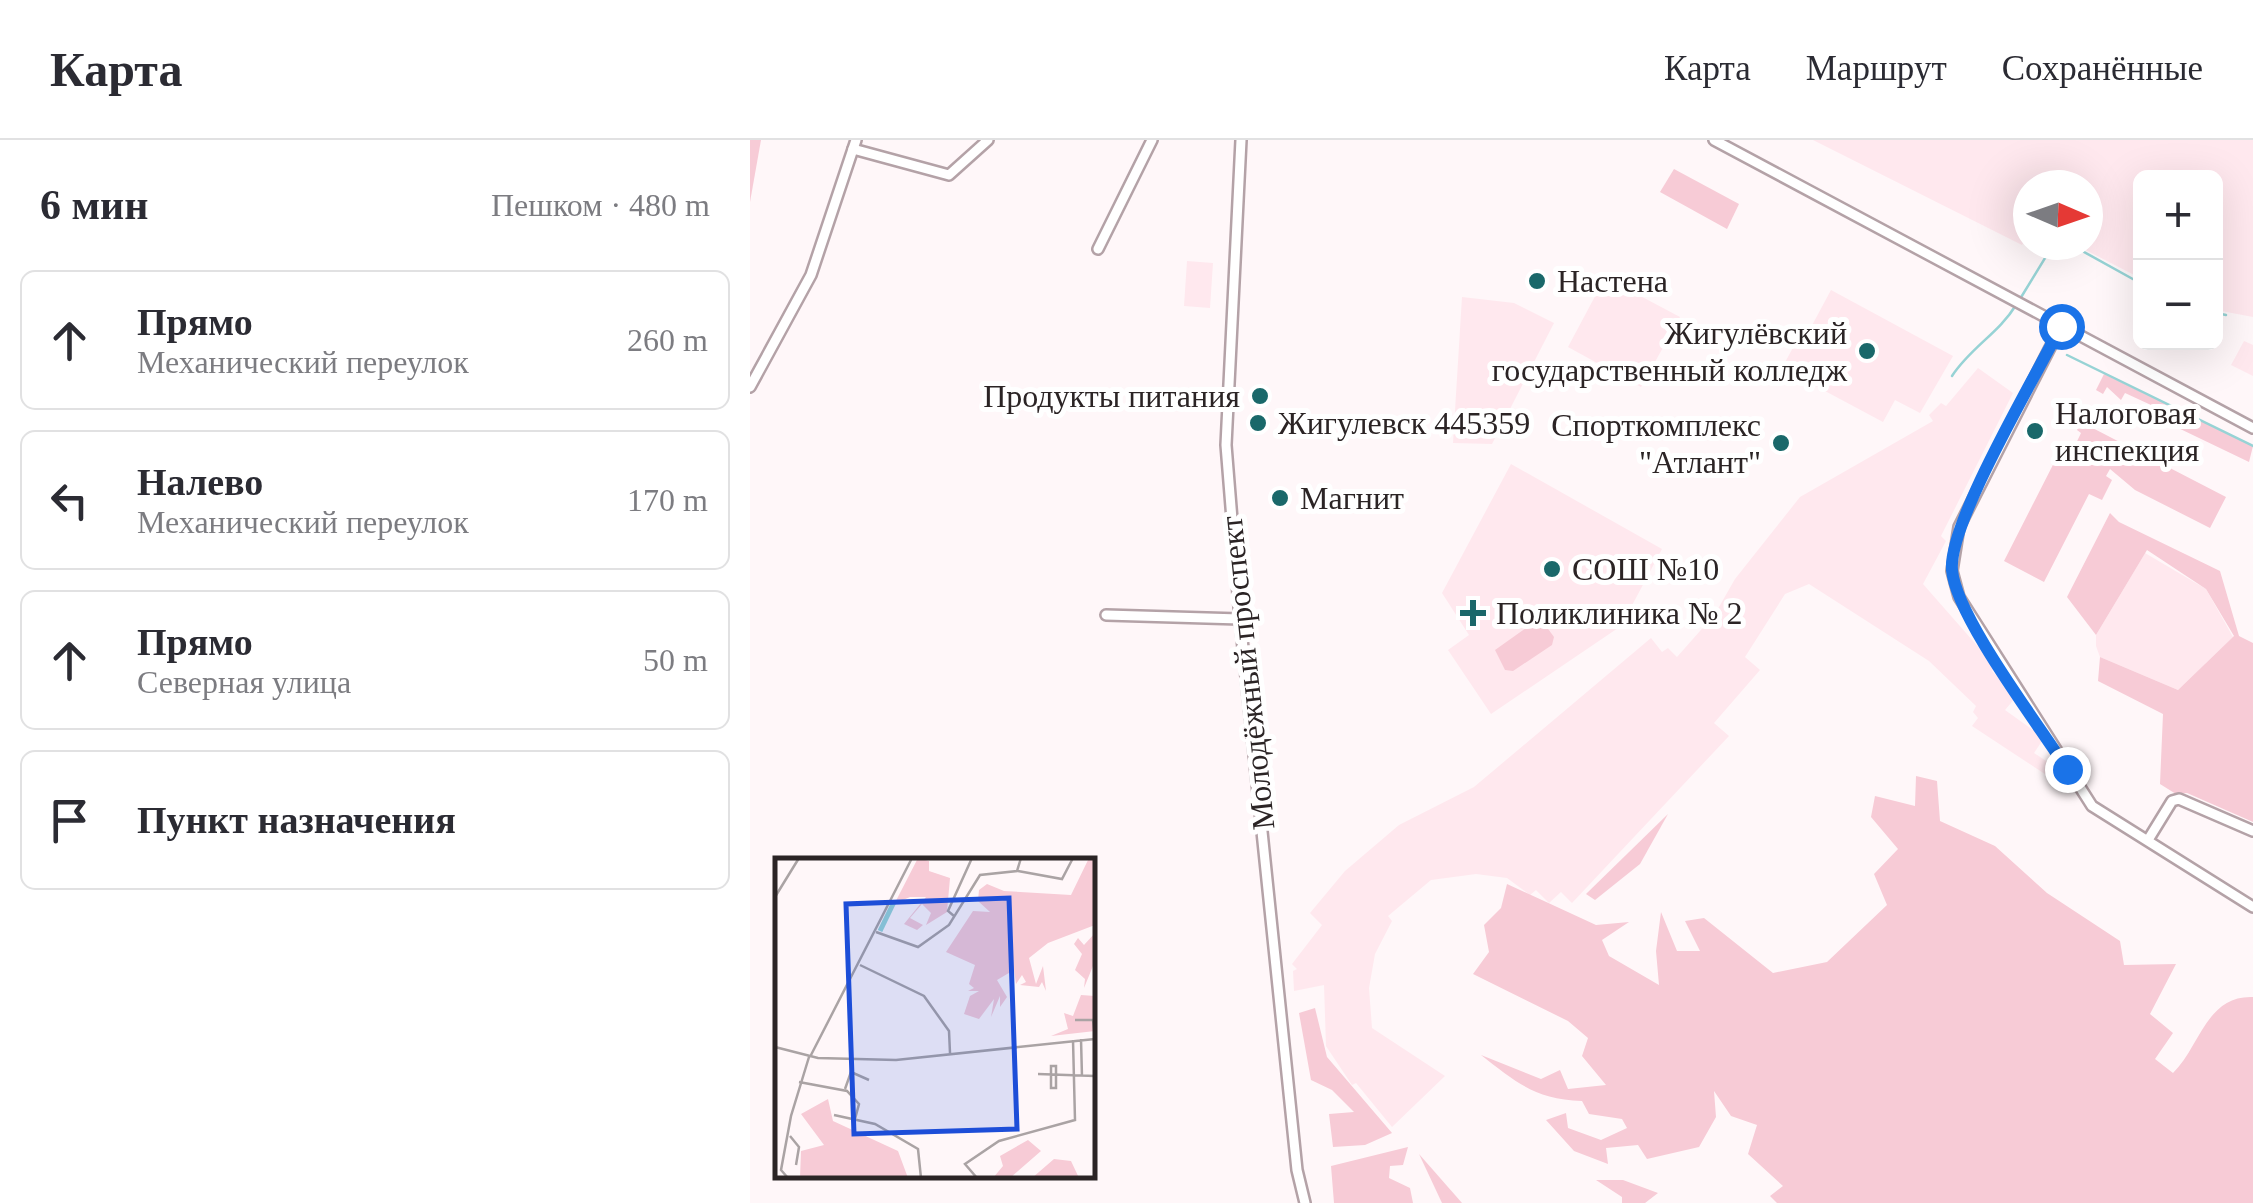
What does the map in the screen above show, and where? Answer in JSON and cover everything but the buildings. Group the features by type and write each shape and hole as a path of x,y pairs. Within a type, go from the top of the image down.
{"street":[{"path":"750,386 811,275 855,145 950,175 988,140"},
{"path":"1098,249 1152,140"},
{"name":"Молодёжный проспект","path":"1242,140 1226,428 1240,619 1297,1170 1305,1203"},
{"path":"1714,140 2253,428"},
{"path":"2061,326 1959,527 1952,559 1959,597 2092,806 2253,907"},
{"path":"1106,615 1240,619"},
{"path":"2148,840 2172,801 2179,799 2253,831"}],"shaded area":[{"path":"750,140 761,140 750,202"},
{"path":"1813,140 2253,140 2253,317 2223,311 2223,170 2133,170 2133,274 2103,259 2103,170 2013,170 2013,240"},
{"path":"1674,169 1739,204 1727,229 1660,192"},
{"path":"1187,261 1213,263 1210,308 1184,306"},
{"path":"1614,282 1680,317 1641,387 1568,347 1600,287"},
{"name":"Жигулёвский государственный колледж","path":"1831,290 1953,356 1920,413 1895,400 1883,422 1782,368 1796,342 1802,344"},
{"path":"1462,297 1514,303 1554,323 1492,444 1453,443"},
{"path":"2244,341 2253,345 2253,376 2231,365"},
{"path":"1978,368 2013,393 1941,536 1946,541 1923,584 1995,666 1992,671 2016,697 2005,710 2044,738 2034,753 2063,772 2057,782 1972,726 1978,718 1973,712 1976,706 1929,661 1809,584 1785,594 1745,657 1760,670 1714,723 1729,736 1572,903 1561,892 1549,903 1536,890 1530,895 1507,878 1476,874 1431,880 1388,916 1392,921 1375,954 1369,988 1372,1028 1445,1076 1392,1127 1356,1083 1352,1085 1326,1046 1324,985 1294,991 1293,971 1297,969 1292,964 1322,925 1310,913 1345,871 1399,825 1474,787 1651,638 1662,652 1668,648 1677,657 1715,614 1735,579 1800,497 1933,421 1929,415 1941,403 1946,406"},
{"path":"2104,374 2253,446 2249,462 2147,413 2151,405 2125,393 2121,400 2107,387 2103,394 2096,390"},
{"path":"2081,422 2226,497 2210,528 2135,490 2110,469 2106,476 2112,480 2102,500 2089,494 2044,582 2004,561 2060,451 2070,456 2081,433 2077,430"},
{"name":"СОШ №10","path":"1511,464 1662,549 1621,626 1491,714 1448,650 1469,635 1442,593"},
{"path":"2110,513 2119,522 2220,571 2239,636 2253,643 2253,822 2187,793 2176,794 2160,784 2163,714 2098,681 2100,657 2178,690 2234,636 2206,589 2147,550 2096,635 2067,597"},
{"path":"2145,553 2206,589 2233,637 2178,690 2100,657 2096,646 2096,635"},
{"path":"1536,621 1543,622 1554,637 1552,645 1513,671 1505,670 1495,650"},
{"path":"1916,776 1937,781 1940,821 1995,846 2047,893 2120,941 2124,965 2176,964 2150,1014 2173,1033 2155,1059 2173,1073 2214,1013 2224,1004 2253,997 2253,1203 1777,1203 1770,1196 1783,1186 1748,1154 1757,1125 1731,1116 1714,1091 1716,1117 1699,1147 1647,1159 1638,1145 1606,1148 1608,1164 1574,1151 1546,1120 1566,1113 1568,1128 1601,1140 1627,1128 1622,1119 1589,1114 1582,1101 1551,1097 1527,1088 1481,1055 1541,1079 1560,1070 1568,1089 1606,1085 1582,1056 1588,1038 1568,1021 1473,974 1489,952 1484,925 1501,908 1507,884 1596,925 1629,922 1602,940 1609,956 1659,985 1656,951 1661,912 1677,951 1700,951 1685,921 1704,918 1773,973 1827,962 1887,905 1874,874 1898,849 1871,817 1875,796 1915,806"},
{"path":"1668,814 1640,864 1595,900 1586,894"},
{"path":"1315,1008 1327,1057 1392,1133 1365,1145 1333,1147 1329,1114 1354,1112 1332,1090 1311,1080 1299,1013"},
{"path":"1408,1147 1403,1165 1390,1166 1389,1178 1410,1188 1413,1203 1334,1203 1331,1166"},
{"path":"1419,1154 1462,1203 1442,1203"},
{"path":"1596,1180 1623,1180 1658,1193 1645,1203 1622,1203 1622,1197"}],"waterway":[{"path":"2020,299 2044,260"},
{"path":"2098,260 2133,279"},
{"path":"1952,376 2016,305"},
{"path":"2067,355 2253,446"}],"place":[{"name":"Настена","path":"1537,281"},
{"name":"Жигулёвский государственный колледж","path":"1867,351"},
{"name":"Продукты питания","path":"1260,396"},
{"name":"Жигулевск 445359","path":"1258,423"},
{"name":"Налоговая инспекция","path":"2035,431"},
{"name":"Спорткомплекс \"Атлант\"","path":"1781,443"},
{"name":"Магнит","path":"1280,498"},
{"name":"СОШ №10","path":"1552,569"},
{"name":"Поликлиника № 2","path":"1473,613"}],"route":[{"path":"2061,326 1959,527 1952,571 1968,614 2067,769"}]}
